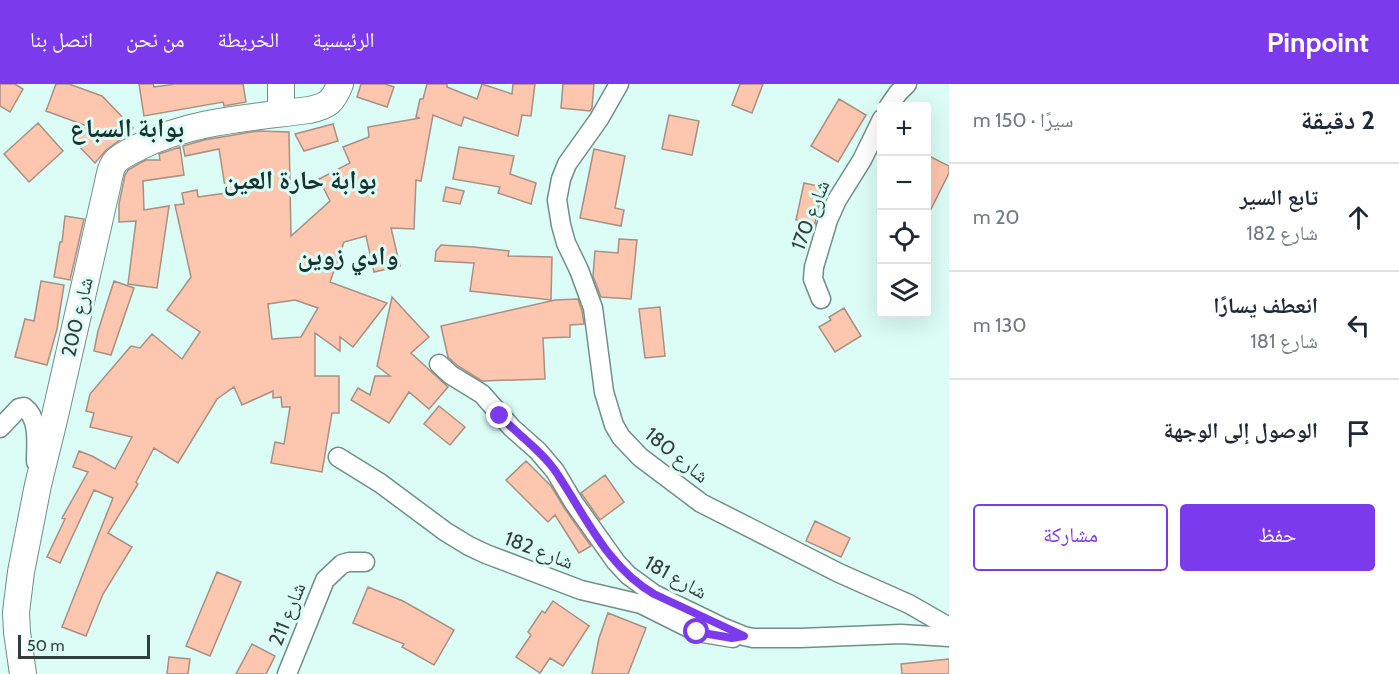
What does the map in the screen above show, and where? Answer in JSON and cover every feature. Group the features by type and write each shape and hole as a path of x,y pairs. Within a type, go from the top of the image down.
{"main road":[{"path":"281,84 281,113 321,107 334,97 340,84"},
{"name":"شارع 200","path":"22,674 16,612 21,572 38,485 114,163 135,148 178,131 213,123 281,113"}],"street":[{"name":"شارع 180","path":"619,84 600,119 567,164 557,200 566,243 593,308 604,392 614,425 621,437 640,457 701,503 839,573 909,604 949,627"},
{"path":"892,102 907,84"},
{"name":"شارع 170","path":"821,299 813,279 814,267 828,220 877,129"},
{"name":"شارع 181","path":"439,364 451,375 482,394 512,428 547,460 616,562 628,575 654,594 744,636 772,639 901,634 949,637"},
{"path":"0,428 19,408 24,407 28,410 35,428 38,485"},
{"name":"شارع 182","path":"338,457 380,483 446,532 486,554 580,590 640,604 697,632 732,638 744,636"},
{"name":"شارع 211","path":"287,674 325,580 342,564 364,562"}],"building":[{"path":"0,84 15,84 23,89 10,112 0,106"},
{"path":"56,84 69,84 102,96 133,128 106,150 95,163 73,140 87,126 46,111"},
{"path":"139,84 153,84 154,87 175,84 243,84 246,102 224,106 223,102 144,116"},
{"path":"361,84 385,84 394,87 387,107 357,97"},
{"path":"427,84 447,84 447,87 477,99 482,84 512,94 513,84 535,84 531,116 522,115 518,136 464,117 461,126 433,115 421,181 416,180 414,229 391,228 400,266 374,272 366,236 344,242 330,282 387,303 353,347 340,337 340,351 315,333 315,376 339,376 339,413 332,413 322,472 271,463 275,442 284,444 290,407 282,407 281,397 273,398 273,391 242,405 234,387 217,399 178,463 154,448 136,482 138,484 108,533 132,547 103,594 86,636 62,627 113,498 94,490 60,563 47,557 65,519 62,518 88,472 73,467 79,451 115,469 132,437 90,427 94,413 86,411 90,394 131,346 140,348 152,334 182,359 200,332 167,310 191,277 175,205 184,204 182,193 197,190 198,197 226,193 219,149 185,156 183,146 258,131 289,132 291,236 330,201 319,179 350,163 343,147 369,137 368,127 420,118 416,117 420,99 423,99","holes":["295,300 318,308 301,337 272,339 268,304"]},
{"path":"563,84 594,84 590,111 561,108"},
{"path":"740,84 763,84 752,113 732,105"},
{"path":"839,99 866,115 838,162 811,146"},
{"path":"669,115 699,121 692,155 662,149"},
{"path":"38,123 63,151 29,182 4,154"},
{"path":"333,124 338,141 304,151 295,134"},
{"path":"180,147 184,175 143,181 144,210 169,206 157,288 128,284 136,221 119,222 119,204 125,175 128,170 140,163 146,160 160,160 159,154"},
{"path":"459,147 514,156 510,174 536,183 531,204 498,193 500,187 453,179"},
{"path":"594,149 625,156 615,208 624,210 621,226 580,218"},
{"path":"931,157 949,166 949,173 931,209"},
{"path":"804,183 823,187 815,224 796,220"},
{"path":"446,187 464,191 460,204 443,201"},
{"path":"65,216 84,219 70,280 54,277"},
{"path":"619,239 637,240 631,299 601,297 593,276 595,251 618,253"},
{"path":"441,245 509,251 508,256 552,257 551,300 470,291 474,263 435,261 436,251"},
{"path":"41,281 64,285 57,329 47,365 15,357 25,319 34,321"},
{"path":"114,281 134,288 111,355 94,351"},
{"path":"392,297 429,337 411,353 448,387 429,409 409,392 389,423 351,400 358,388 370,395 375,376 390,376 377,366"},
{"path":"578,299 584,324 570,325 570,337 543,338 545,379 482,381 448,357 441,326 555,300"},
{"path":"660,307 665,356 645,358 639,309"},
{"path":"844,308 861,336 835,352 819,327 831,320 829,317"},
{"path":"439,406 465,427 450,445 424,424"},
{"path":"526,461 551,486 591,546 579,553 555,515 548,522 506,480"},
{"path":"605,475 624,502 600,520 581,493"},
{"path":"815,521 850,538 841,557 806,541"},
{"path":"217,572 241,582 210,656 186,646"},
{"path":"368,587 403,601 454,630 434,665 402,647 404,644 353,623"},
{"path":"553,601 589,626 563,666 550,658 540,673 516,657 531,635 528,632 542,611 545,613"},
{"path":"608,613 646,628 628,674 592,674 599,638"},
{"path":"252,644 275,656 266,674 236,674"},
{"path":"169,657 190,659 188,674 167,674"},
{"path":"949,659 949,674 902,674 901,664"}],"district":[{"name":"بوابة السباع","path":"127,128"},
{"name":"بوابة حارة العين","path":"300,180"},
{"name":"وادي زوين","path":"348,256"}],"route":[{"path":"500,416 547,460 601,543 628,575 654,594 744,636 732,638 697,632"}]}
